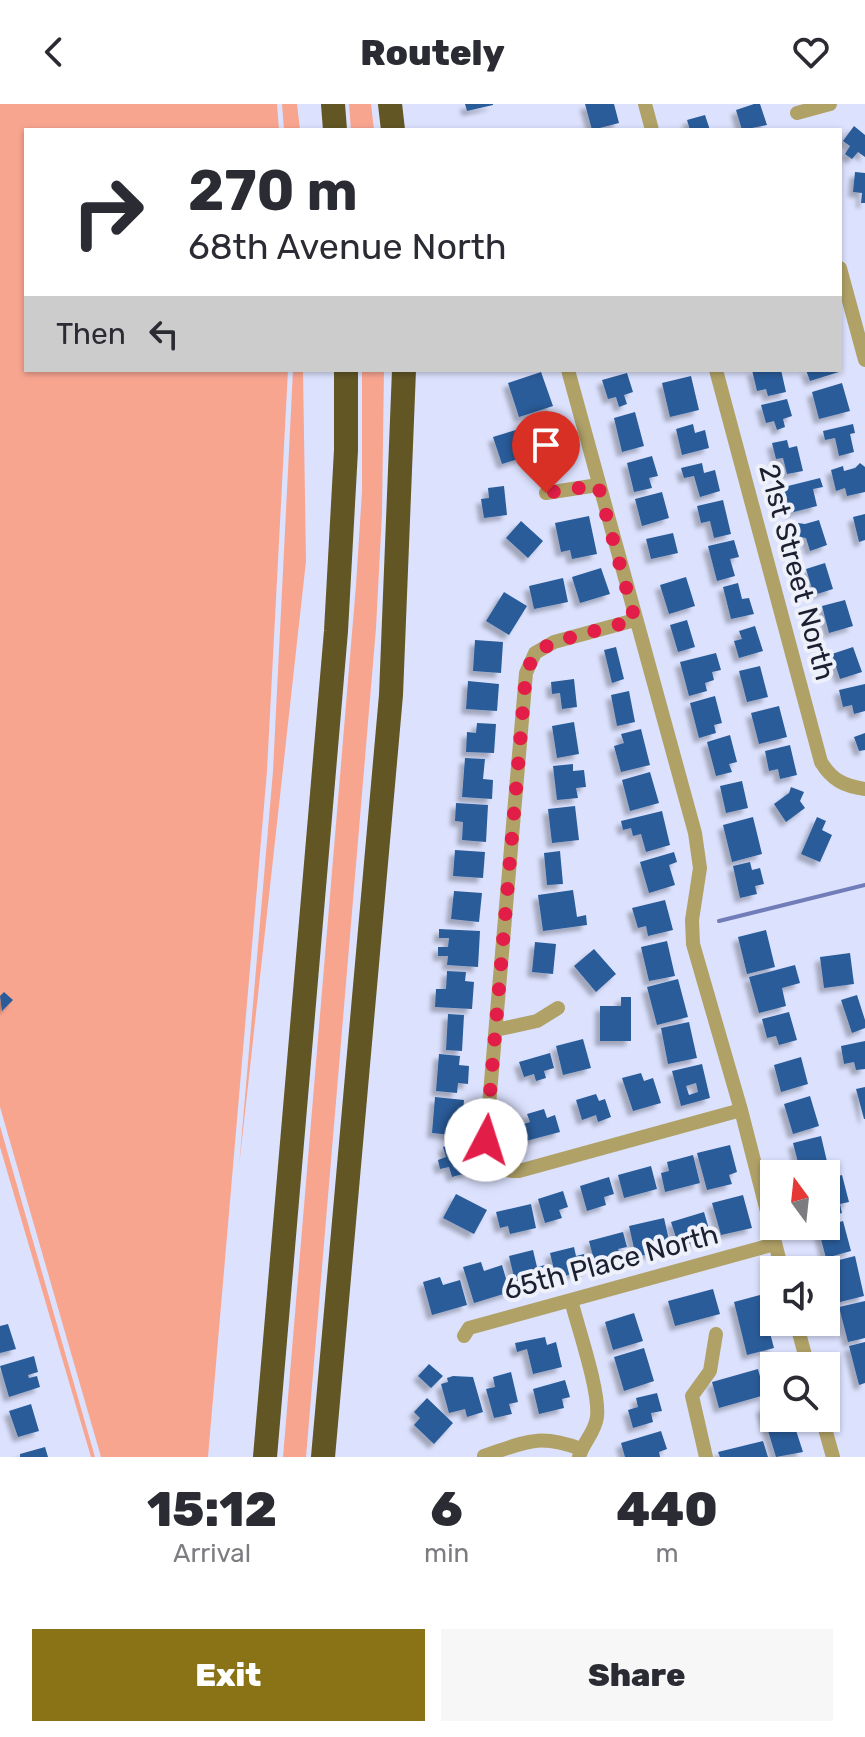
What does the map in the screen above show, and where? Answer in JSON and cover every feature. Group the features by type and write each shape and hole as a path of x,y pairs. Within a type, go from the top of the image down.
{"highway":[{"path":"333,104 335,128"},
{"path":"390,104 393,128"},
{"path":"265,1457 336,631 346,450 346,372"},
{"path":"323,1457 391,695 404,372"}],"street":[{"path":"645,104 651,128"},
{"path":"796,109 830,104"},
{"path":"842,275 865,360"},
{"path":"569,372 695,833 700,868 692,920 693,944 741,1110 778,1256"},
{"name":"21st Street North","path":"717,372 821,762 829,775 839,782 865,789"},
{"path":"546,493 598,485"},
{"path":"635,620 554,642 535,653 526,673 486,1140 494,1162 506,1172 519,1171 741,1110"},
{"path":"496,1030 537,1021 558,1008"},
{"name":"65th Place North","path":"464,1336 469,1328 775,1244"},
{"path":"484,1456 532,1440 557,1440 580,1453 594,1430 597,1402 571,1300"},
{"path":"706,1457 692,1396 710,1371 716,1334"},
{"path":"826,1432 833,1457"}],"shaded area":[{"path":"0,104 277,104 279,128 24,128 24,372 288,372 267,771 208,1457 101,1457 0,1107"},
{"path":"282,104 297,104 300,128 284,128"},
{"path":"349,104 371,104 374,128 351,128"},
{"path":"293,372 303,372 306,561 239,1167 273,771"},
{"path":"362,372 384,372 382,514 376,628 306,1457 283,1457 356,585 362,491"},
{"path":"0,1126 95,1457 91,1457 0,1147"}],"building":[{"path":"465,104 493,104 493,105 467,111"},
{"path":"585,104 614,104 619,123 591,128"},
{"path":"760,104 767,125 741,128 736,110"},
{"path":"705,115 709,128 689,128 687,120"},
{"path":"854,126 865,135 865,157 858,152 852,159 845,154 850,146 843,141"},
{"path":"855,172 865,173 865,203 861,203 862,193 853,192"},
{"path":"541,372 553,406 519,417 508,383"},
{"path":"752,372 781,372 786,392 768,396 766,389 757,391"},
{"path":"807,372 839,372 810,381"},
{"path":"627,373 633,392 624,395 627,404 619,407 616,397 608,399 602,380"},
{"path":"691,376 699,410 670,417 662,383"},
{"path":"842,383 850,411 819,419 812,392"},
{"path":"787,399 792,416 783,419 785,427 777,430 774,421 766,423 761,405"},
{"path":"635,412 644,446 622,452 614,418"},
{"path":"550,423 553,435 563,432 569,452 555,456 552,449 537,454 533,440 542,437 538,426"},
{"path":"693,424 695,433 705,430 709,448 682,455 676,429"},
{"path":"853,424 855,433 850,434 854,452 839,456 835,438 825,440 823,431"},
{"path":"519,429 528,456 502,464 493,437"},
{"path":"787,440 789,448 797,446 803,471 787,474 783,458 776,459 772,443"},
{"path":"652,456 658,476 649,478 652,488 634,492 627,463"},
{"path":"702,463 704,473 715,470 720,491 700,497 694,476 684,478 681,468"},
{"path":"860,463 865,467 865,492 847,496 845,488 836,491 831,470 843,466 844,471"},
{"path":"820,478 823,487 813,489 817,506 790,513 784,487"},
{"path":"504,486 507,515 484,518 481,499 489,498 488,488"},
{"path":"662,492 669,518 642,526 635,499"},
{"path":"723,500 731,534 714,538 710,521 701,523 697,506"},
{"path":"865,514 865,540 859,542 853,517"},
{"path":"589,516 597,554 572,559 570,550 561,552 555,523"},
{"path":"819,520 827,545 810,551 806,538 795,536 798,523"},
{"path":"521,521 543,541 528,558 506,538"},
{"path":"673,533 678,553 651,559 646,539"},
{"path":"734,540 739,557 730,559 735,576 717,581 708,546"},
{"path":"825,563 833,589 814,595 806,569"},
{"path":"601,568 610,594 580,603 572,577"},
{"path":"686,577 695,606 669,614 660,585"},
{"path":"563,578 568,602 534,609 529,586"},
{"path":"738,583 742,599 749,598 754,614 731,619 723,587"},
{"path":"504,592 527,606 509,635 486,621"},
{"path":"845,600 853,626 829,633 822,606"},
{"path":"687,620 695,647 678,652 670,625"},
{"path":"755,626 763,651 739,658 734,641 742,639 739,631"},
{"path":"475,640 503,642 501,673 473,671"},
{"path":"616,647 624,679 612,683 604,650"},
{"path":"853,647 862,672 840,679 832,654"},
{"path":"716,653 721,670 712,672 714,680 705,683 707,691 689,696 680,662"},
{"path":"760,666 768,697 747,702 739,671"},
{"path":"574,679 577,707 562,709 560,693 552,694 551,682"},
{"path":"468,681 499,684 497,711 466,709"},
{"path":"865,684 865,711 854,714 852,705 843,707 839,690"},
{"path":"629,691 635,722 617,726 611,695"},
{"path":"715,696 722,723 714,725 716,733 699,738 690,703"},
{"path":"779,706 787,737 759,744 751,713"},
{"path":"574,722 579,754 557,758 552,726"},
{"path":"477,723 496,724 494,753 466,752 467,732 476,733"},
{"path":"641,729 650,765 621,772 614,746 624,743 621,734"},
{"path":"865,733 865,750 859,751 854,737"},
{"path":"730,735 737,762 729,764 732,772 716,776 707,742"},
{"path":"790,745 797,775 780,779 778,769 769,771 765,751"},
{"path":"465,758 485,759 483,779 493,780 492,799 462,797"},
{"path":"573,764 573,771 584,770 586,787 576,788 578,798 557,800 553,766"},
{"path":"650,772 659,803 630,811 622,780"},
{"path":"742,781 748,808 726,813 720,786"},
{"path":"791,787 804,792 800,801 805,808 786,822 774,804 789,793"},
{"path":"456,803 488,805 486,842 462,840 463,822 455,821"},
{"path":"575,806 579,840 552,843 548,809"},
{"path":"662,811 670,845 646,852 641,834 633,836 631,828 623,830 621,821"},
{"path":"753,817 762,854 732,862 723,825"},
{"path":"817,817 826,821 822,830 832,835 820,862 801,854"},
{"path":"455,850 485,852 483,878 453,876"},
{"path":"560,851 563,884 547,885 544,853"},
{"path":"674,852 677,862 669,865 675,885 649,893 640,862"},
{"path":"750,862 752,870 760,868 764,884 755,886 757,894 740,898 733,866"},
{"path":"573,890 577,917 586,915 587,925 543,931 538,895"},
{"path":"454,891 482,893 479,922 451,919"},
{"path":"665,900 673,930 648,936 646,926 638,928 632,908"},
{"path":"439,929 480,931 478,967 447,965 448,956 438,956 438,947 448,947 449,938 439,938"},
{"path":"766,930 775,967 747,974 738,937"},
{"path":"667,941 675,976 649,981 641,947"},
{"path":"535,942 556,944 553,974 532,972"},
{"path":"594,949 616,974 596,992 574,966"},
{"path":"850,953 854,984 824,988 820,957"},
{"path":"795,965 800,983 782,988 786,1006 759,1013 749,977"},
{"path":"447,971 466,972 465,981 474,982 472,1009 435,1007 436,989 446,989"},
{"path":"678,979 688,1017 657,1025 647,987"},
{"path":"4,992 13,1000 2,1011 0,996"},
{"path":"857,995 865,1028 852,1033 841,1000"},
{"path":"621,997 631,997 631,1041 600,1041 600,1006 621,1006"},
{"path":"789,1012 797,1040 779,1045 776,1036 767,1038 762,1019"},
{"path":"448,1014 464,1015 462,1051 446,1050"},
{"path":"689,1022 697,1058 668,1064 661,1028"},
{"path":"583,1039 591,1068 563,1075 556,1046"},
{"path":"865,1041 865,1069 856,1070 854,1062 844,1064 841,1046"},
{"path":"550,1053 554,1068 544,1071 546,1078 536,1081 534,1074 524,1077 519,1062"},
{"path":"439,1054 460,1056 459,1065 469,1066 468,1084 458,1083 457,1093 436,1091"},
{"path":"801,1057 808,1084 781,1092 774,1065"},
{"path":"702,1064 710,1098 681,1106 672,1071","holes":["696,1083 698,1092 689,1095 686,1086"]},
{"path":"641,1073 644,1081 653,1078 661,1103 633,1111 622,1078"},
{"path":"865,1087 865,1119 864,1119 856,1089"},
{"path":"596,1094 599,1101 605,1099 611,1117 598,1122 596,1115 582,1120 576,1100"},
{"path":"810,1096 819,1126 793,1134 784,1104"},
{"path":"435,1097 464,1100 461,1136 432,1133"},
{"path":"544,1109 547,1118 555,1115 560,1132 526,1141 521,1125 530,1122 527,1114"},
{"path":"821,1136 827,1160 797,1160 793,1143"},
{"path":"460,1142 470,1172 452,1177 449,1167 440,1169 438,1160 446,1157 443,1147"},
{"path":"730,1145 737,1172 729,1175 732,1184 707,1190 697,1153"},
{"path":"693,1155 700,1183 665,1192 661,1173 669,1171 667,1162"},
{"path":"651,1166 657,1189 624,1198 618,1175"},
{"path":"840,1176 849,1202 840,1204"},
{"path":"609,1177 614,1194 604,1197 606,1205 587,1211 580,1186"},
{"path":"563,1191 568,1207 559,1210 562,1218 545,1223 538,1199"},
{"path":"456,1194 487,1210 474,1234 443,1218"},
{"path":"743,1195 752,1228 721,1235 712,1203"},
{"path":"531,1204 536,1228 510,1234 508,1226 500,1228 496,1212"},
{"path":"704,1212 709,1229 701,1231 703,1240 679,1247 671,1222"},
{"path":"664,1218 671,1249 636,1257 629,1226"},
{"path":"843,1221 851,1251 825,1256 821,1240 840,1240 840,1222"},
{"path":"623,1232 627,1247 618,1249 621,1257 595,1264 589,1241"},
{"path":"574,1247 576,1256 584,1254 588,1270 556,1278 550,1253"},
{"path":"533,1250 537,1267 545,1265 550,1282 517,1290 509,1256"},
{"path":"855,1256 864,1296 840,1302 840,1260"},
{"path":"481,1262 484,1271 502,1265 510,1292 474,1303 463,1267"},
{"path":"440,1277 443,1285 460,1280 467,1305 432,1315 423,1282"},
{"path":"713,1289 720,1314 675,1326 668,1301"},
{"path":"760,1295 760,1336 771,1336 774,1348 747,1355 734,1302"},
{"path":"865,1301 865,1338 848,1342 840,1307"},
{"path":"634,1313 643,1341 613,1350 605,1322"},
{"path":"8,1324 16,1349 0,1353 0,1326"},
{"path":"545,1337 547,1345 556,1342 562,1367 533,1374 527,1349 517,1352 515,1343"},
{"path":"865,1342 865,1383 859,1385 849,1346"},
{"path":"644,1348 654,1381 624,1391 614,1357"},
{"path":"34,1356 38,1372 28,1375 29,1378 37,1376 40,1387 9,1397 0,1366"},
{"path":"429,1364 443,1376 431,1388 418,1376"},
{"path":"758,1369 760,1396 719,1408 712,1382"},
{"path":"511,1372 518,1402 509,1404 512,1414 494,1418 486,1389 495,1387 493,1377"},
{"path":"453,1376 473,1377 483,1412 467,1417 465,1409 449,1413 441,1384"},
{"path":"565,1380 570,1397 562,1399 564,1408 539,1414 533,1389"},
{"path":"657,1393 662,1411 651,1413 653,1422 633,1428 628,1410 638,1407 636,1398"},
{"path":"427,1398 453,1423 434,1444 414,1425 420,1418 414,1412"},
{"path":"31,1404 39,1431 18,1437 9,1411"},
{"path":"661,1431 667,1449 659,1452 660,1457 625,1457 621,1443"},
{"path":"768,1432 797,1432 803,1452 776,1457"},
{"path":"763,1441 768,1457 720,1457 718,1452"},
{"path":"45,1447 48,1457 20,1457 20,1454"}],"waterway":[{"path":"719,921 865,885"}],"route":[{"path":"486,1140 526,673 535,653 554,642 635,620 598,485 546,493"}]}
